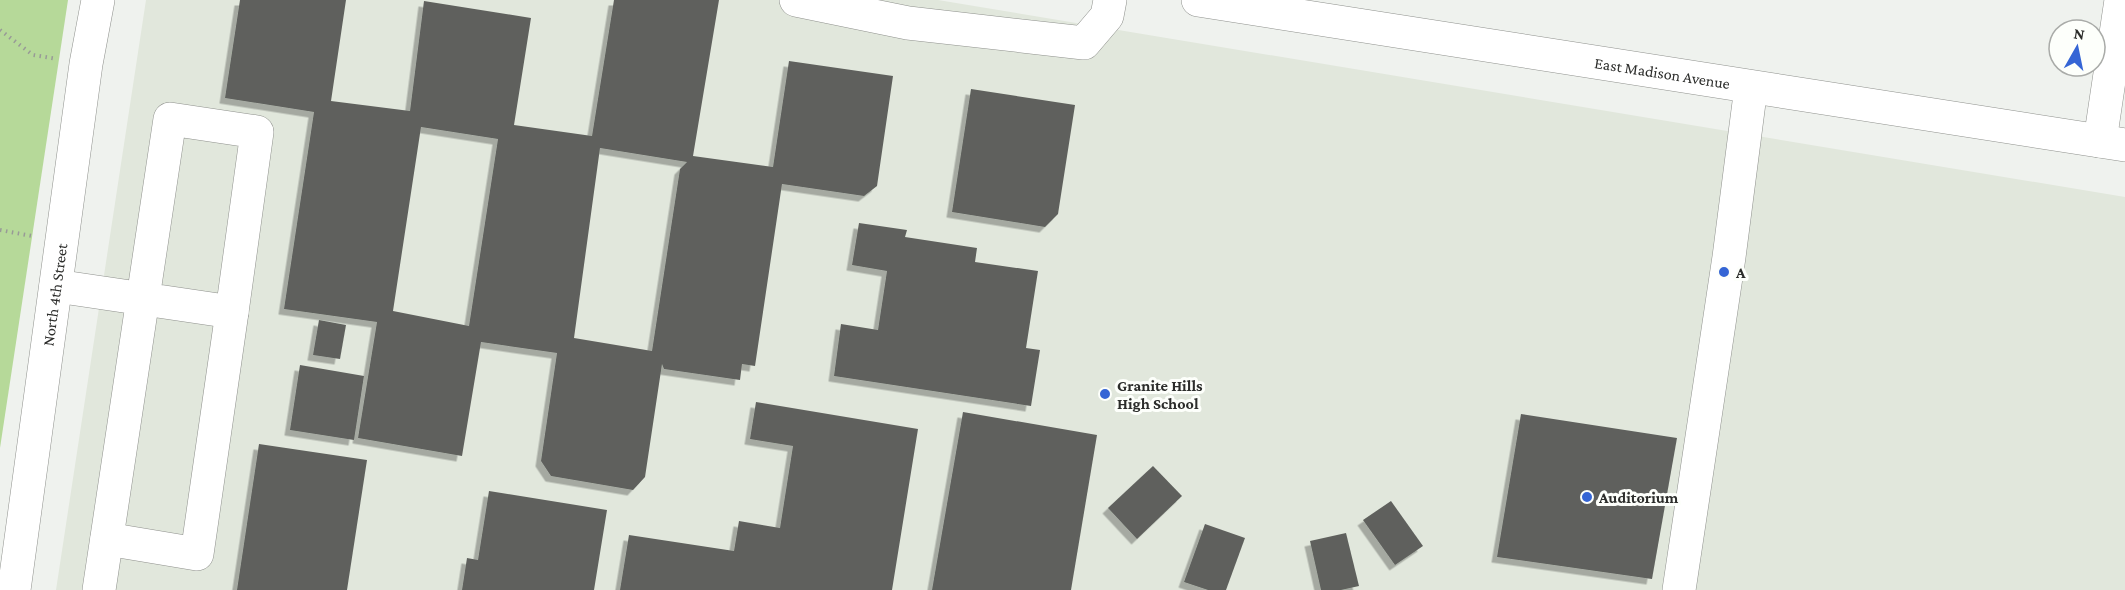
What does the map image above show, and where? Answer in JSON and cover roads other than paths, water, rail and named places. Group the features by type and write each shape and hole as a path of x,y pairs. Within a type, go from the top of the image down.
{"street":[{"name":"North 4th Street","path":"22,589 56,286 86,64 98,0"},
{"path":"796,0 908,23 1084,42 1107,16 1110,0"},
{"name":"East Madison Avenue","path":"1198,0 2113,143"},
{"path":"2113,143 2121,0"},
{"path":"1679,590 1728,267 1751,87"},
{"path":"99,590 170,119 257,132 197,554 107,539"},
{"path":"56,286 232,312"}],"place":[{"name":"A","path":"1724,272"},
{"name":"Granite Hills High School","path":"1105,394"},
{"name":"Auditorium","path":"1587,497"}]}
